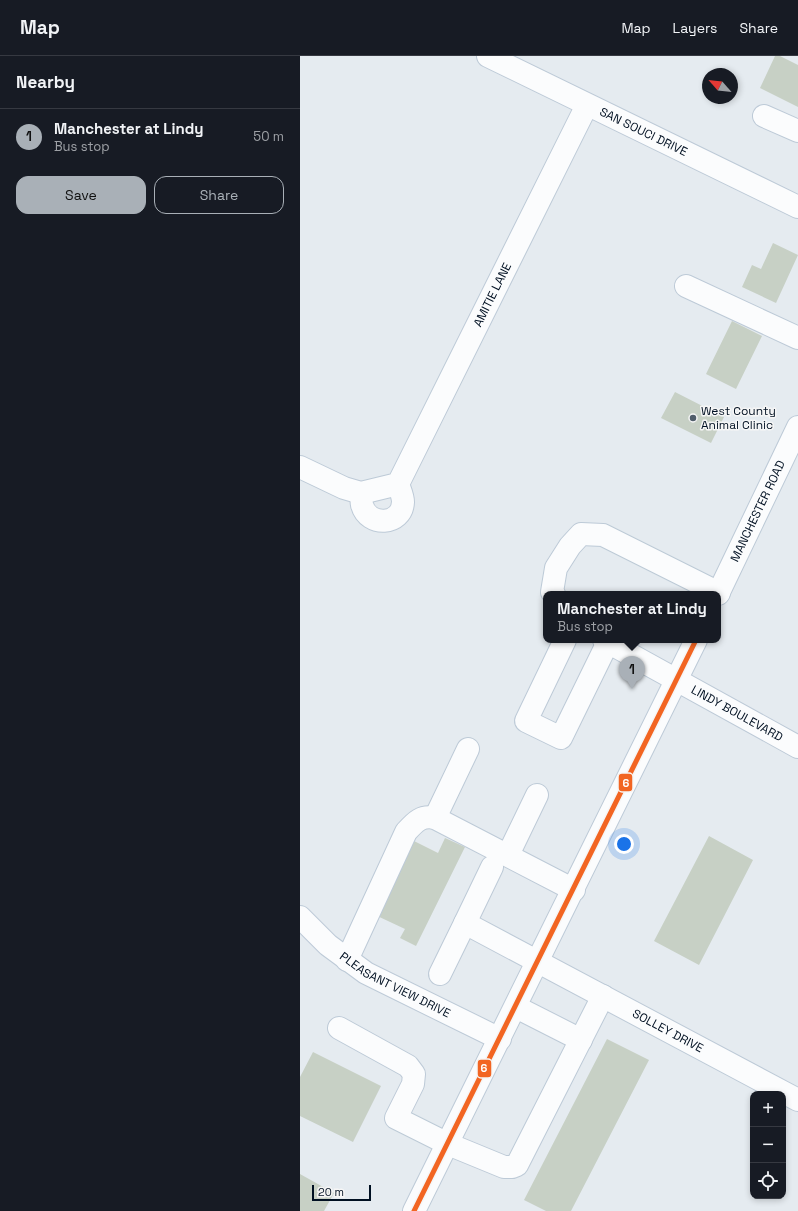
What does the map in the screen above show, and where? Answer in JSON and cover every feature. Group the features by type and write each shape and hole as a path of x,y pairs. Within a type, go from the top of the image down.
{"main road":[{"name":"SAN SOUCI DRIVE","path":"488,56 798,207"},
{"name":"AMITIE LANE","path":"398,484 587,105"},
{"path":"764,116 798,131"},
{"path":"686,286 798,338"},
{"name":"MANCHESTER ROAD","path":"719,591 798,428"},
{"path":"300,467 344,488 361,493 398,484 403,502 401,513 391,519 379,521 373,519 362,506 361,493"},
{"path":"552,591 556,568 570,546 581,534 603,535 712,591"},
{"path":"565,643 526,721 561,738 605,643"},
{"name":"LINDY BOULEVARD","path":"610,643 798,747"},
{"path":"414,1211 574,890 695,643"},
{"path":"435,818 468,749"},
{"path":"440,974 465,923 537,795"},
{"path":"347,960 406,832 415,822 427,816 435,818 500,861 574,890"},
{"name":"PLEASANT VIEW DRIVE","path":"300,917 328,945 366,973 500,1039"},
{"name":"SOLLEY DRIVE","path":"465,923 798,1100"},
{"path":"339,1028 408,1066 414,1074 413,1084 396,1118 448,1144 504,1166 512,1167 517,1165 603,996"},
{"path":"516,1007 580,1040"}],"building":[{"path":"775,56 780,56 798,65 798,107 760,88"},
{"path":"773,243 798,255 776,303 742,287 752,265 761,269"},
{"path":"732,321 762,336 736,389 706,374"},
{"name":"West County Animal Clinic","path":"675,392 724,417 711,443 661,418"},
{"path":"709,836 753,860 699,965 654,941"},
{"path":"445,838 465,847 416,946 400,938 405,929 373,914 410,839 438,853"},
{"path":"607,1039 649,1060 571,1211 546,1211 524,1200"},
{"path":"313,1052 381,1086 353,1142 300,1116 300,1077"},
{"path":"300,1174 334,1193 324,1211 300,1211"}],"transit line":[{"name":"6","path":"414,1211 695,643"}],"place":[{"name":"West County Animal Clinic","path":"693,418"},
{"name":"Manchester at Lindy","path":"632,689"}]}
